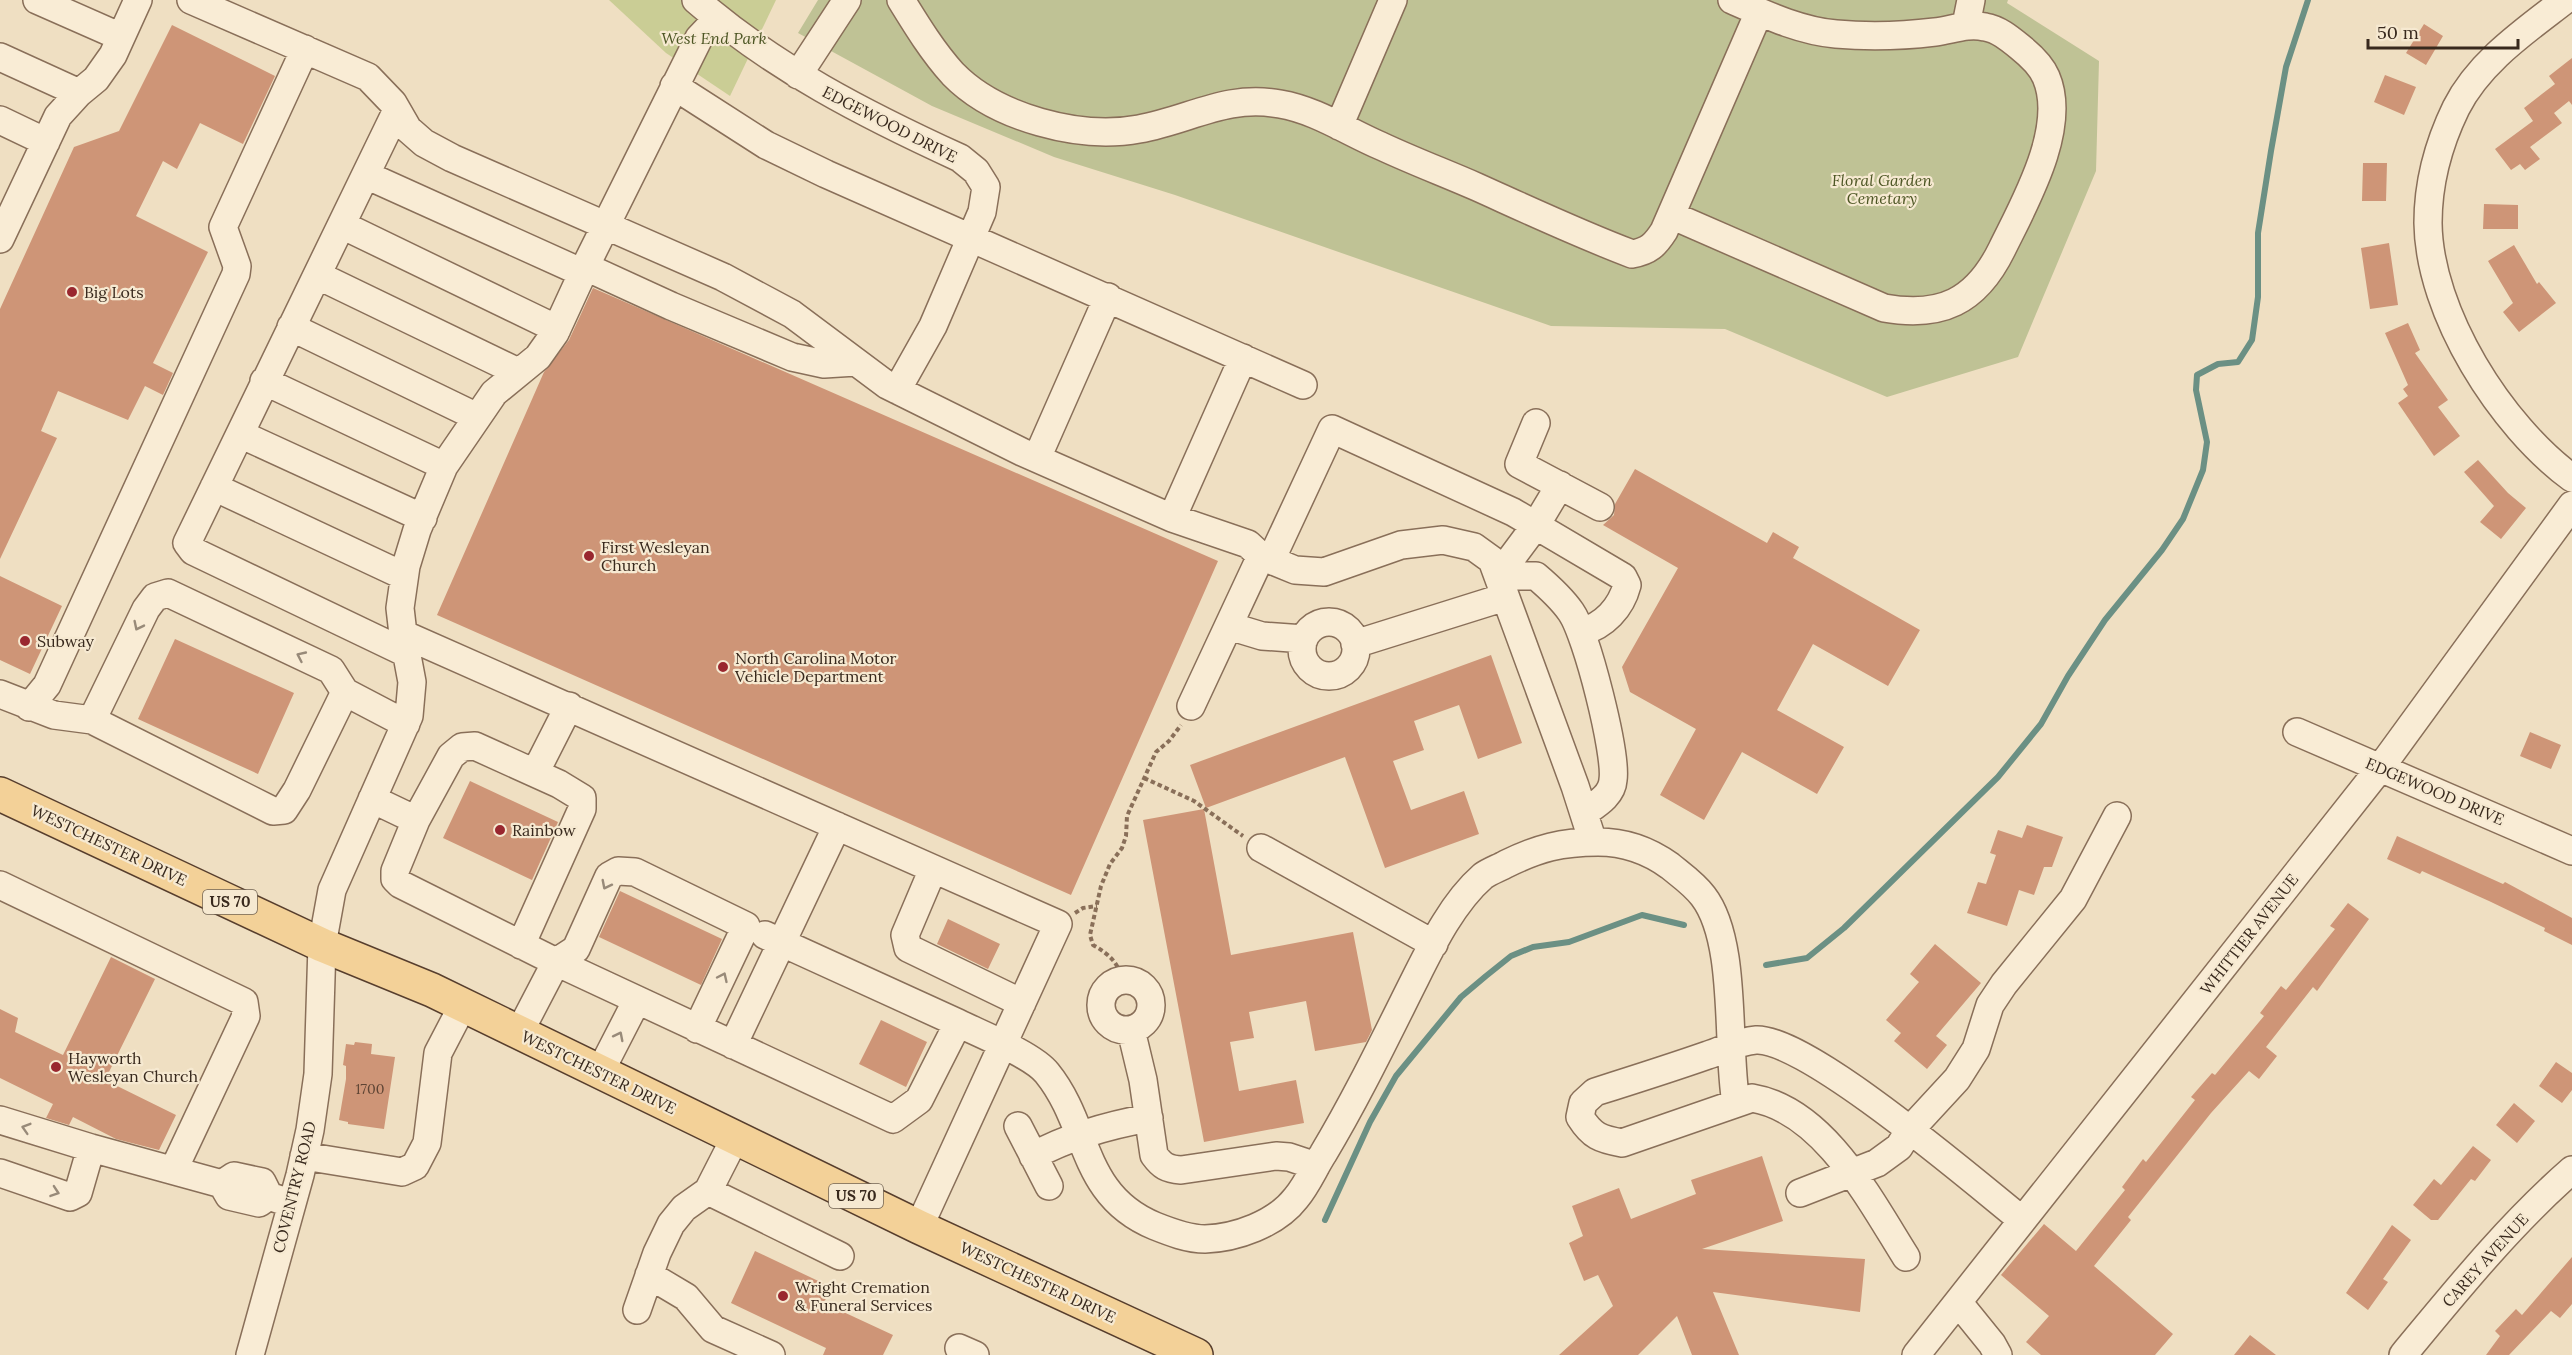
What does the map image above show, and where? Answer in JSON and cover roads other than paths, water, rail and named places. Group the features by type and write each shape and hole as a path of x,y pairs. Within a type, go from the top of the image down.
{"main road":[{"name":"WESTCHESTER DRIVE","path":"0,794 322,945 463,1005 919,1227 1152,1346 1196,1355"}],"street":[{"path":"38,0 121,37"},
{"path":"0,239 11,185 46,142 58,116 79,93 96,79 113,55 138,0"},
{"path":"191,0 368,77 397,110 408,129 424,143 723,277 792,314 897,390 1037,458 1172,518 1248,544 1266,558 1295,570 1324,572 1401,545 1443,540 1474,547 1492,560 1593,842"},
{"name":"EDGEWOOD DRIVE","path":"696,0 717,19 834,97 960,158 976,171 986,187 982,212 933,326 897,390"},
{"path":"798,75 847,0"},
{"path":"901,0 936,54 955,76 987,99 1032,120 1074,131 1104,133 1139,129 1220,104 1251,101 1282,104 1316,115 1632,254 1655,246 1671,215 1759,12"},
{"path":"1340,126 1393,0"},
{"path":"1671,215 1884,308 1910,313 1932,311 1950,305 1968,294 1995,264 2035,182 2048,136 2052,108 2046,78 2031,56 2006,35 1985,27 1968,13 1938,32 1886,36 1833,34 1796,25 1732,0"},
{"path":"2565,0 2510,42 2477,76 2457,107 2442,145 2432,181 2428,223 2432,255 2440,287 2459,336 2479,373 2502,408 2530,441 2572,478"},
{"name":"COVENTRY ROAD","path":"250,1355 280,1200 304,1156 318,1074 322,945 332,890 409,716 412,682 400,608 409,557 444,466 494,393 538,357 557,329 674,86 699,38 717,19"},
{"path":"28,707 47,685 236,274 237,266 223,227 305,49"},
{"path":"0,57 79,93"},
{"path":"674,86 766,145 853,186 1303,385"},
{"path":"397,110 264,381 188,543 193,551 404,643 568,706 1058,924 919,1227"},
{"path":"0,120 46,142"},
{"path":"366,175 792,357 824,364 856,362"},
{"path":"342,225 557,329"},
{"path":"317,275 518,372"},
{"path":"1037,458 1108,297"},
{"path":"291,327 477,417"},
{"path":"1172,518 1242,358"},
{"path":"264,381 444,466"},
{"path":"1536,423 1519,464 1600,507"},
{"path":"1191,706 1229,626 1332,429 1512,512 1623,577 1627,585 1624,595 1610,617 1592,629 1581,632"},
{"path":"240,434 423,518"},
{"path":"1502,587 1560,485"},
{"path":"214,487 404,576"},
{"name":"WHITTIER AVENUE","path":"1916,1355 2381,767 2572,505"},
{"path":"1355,644 1536,576 1572,613 1581,632 1586,644 1612,758 1614,782 1604,799 1584,813"},
{"path":"92,720 146,609 155,597 168,593 331,670 345,692 406,724"},
{"path":"1332,622 1347,629 1355,644 1353,662 1347,669 1330,676 1321,675 1307,665 1302,657 1304,639 1315,626 1332,622"},
{"path":"1229,626 1262,636 1304,639"},
{"path":"0,694 54,716 92,720 273,811 284,810 297,790 345,692"},
{"path":"535,773 568,706"},
{"name":"EDGEWOOD DRIVE","path":"2297,732 2572,851"},
{"path":"521,945 582,809 582,798 559,783 475,746 462,747 451,756 416,820 395,871 395,879 400,884 521,945 556,962 892,1119 918,1100 958,1023"},
{"path":"372,799 416,820"},
{"path":"1800,1193 1877,1163 1899,1147 1909,1131 1958,1080 1976,1049 1989,1005 2073,899 2117,816"},
{"path":"733,1046 780,942 837,826"},
{"path":"519,1033 556,962 576,949 609,876 618,871 635,872 780,942 958,1023 1038,1064 1047,1072 1068,1106 1096,1173 1119,1204 1138,1219 1171,1232 1203,1239 1246,1232 1273,1217 1296,1200 1347,1114 1434,944 1460,903 1485,875 1530,853 1568,842 1620,842 1657,856 1683,876 1703,895 1716,919 1724,954 1733,1045 1731,1075 1736,1103"},
{"path":"1261,848 1434,944"},
{"path":"933,869 905,935 908,948 1022,1003"},
{"path":"0,885 244,1002 246,1016 174,1169"},
{"path":"698,1029 746,926"},
{"path":"1123,981 1139,984 1145,989 1151,1005 1146,1021 1131,1030 1123,1030 1109,1024 1102,1010 1104,994 1115,983 1123,981"},
{"path":"600,1072 637,1000"},
{"path":"304,1156 402,1172 415,1166 427,1143 438,1053 463,1005"},
{"path":"1131,1030 1143,1080 1154,1155 1161,1165 1169,1169 1181,1170 1276,1156 1289,1157 1316,1166"},
{"path":"1906,1257 1853,1174 1830,1145 1792,1113 1772,1101 1752,1098 1622,1143 1602,1140 1587,1129 1580,1117 1583,1104 1595,1092 1733,1045 1757,1040 1814,1061 1909,1131 2022,1221"},
{"path":"1034,1156 1054,1144 1108,1126 1149,1118"},
{"path":"0,1120 222,1184 234,1176 262,1182 280,1200"},
{"path":"1018,1126 1049,1186"},
{"path":"637,1310 671,1224 684,1208 708,1191 735,1138"},
{"path":"0,1173 70,1197 78,1193 91,1148"},
{"name":"CAREY AVENUE","path":"2403,1355 2472,1273 2544,1194 2572,1170"},
{"path":"708,1191 840,1256"},
{"path":"649,1275 686,1297 712,1329 771,1355"},
{"path":"1958,1302 1991,1351"}],"waterway":[{"path":"1766,965 1807,958 1844,928 1998,777 2041,724 2068,676 2105,620 2162,550 2183,519 2203,470 2207,442 2196,390 2197,375 2218,364 2238,362 2252,340 2258,297 2258,233 2271,151 2286,67 2308,0"},
{"path":"1325,1220 1370,1122 1396,1076 1461,997 1486,976 1511,956 1533,947 1569,942 1642,915 1684,925"}],"place":[{"name":"Big Lots","path":"72,292"},
{"name":"First Wesleyan Church","path":"589,556"},
{"name":"Subway","path":"25,641"},
{"name":"North Carolina Motor Vehicle Department","path":"723,667"},
{"name":"Rainbow","path":"500,830"},
{"name":"Hayworth Wesleyan Church","path":"56,1067"},
{"name":"Wright Cremation & Funeral Services","path":"783,1296"}],"park label":[{"name":"West End Park","path":"714,38"},
{"name":"Floral Garden Cemetary","path":"1882,189"}]}
